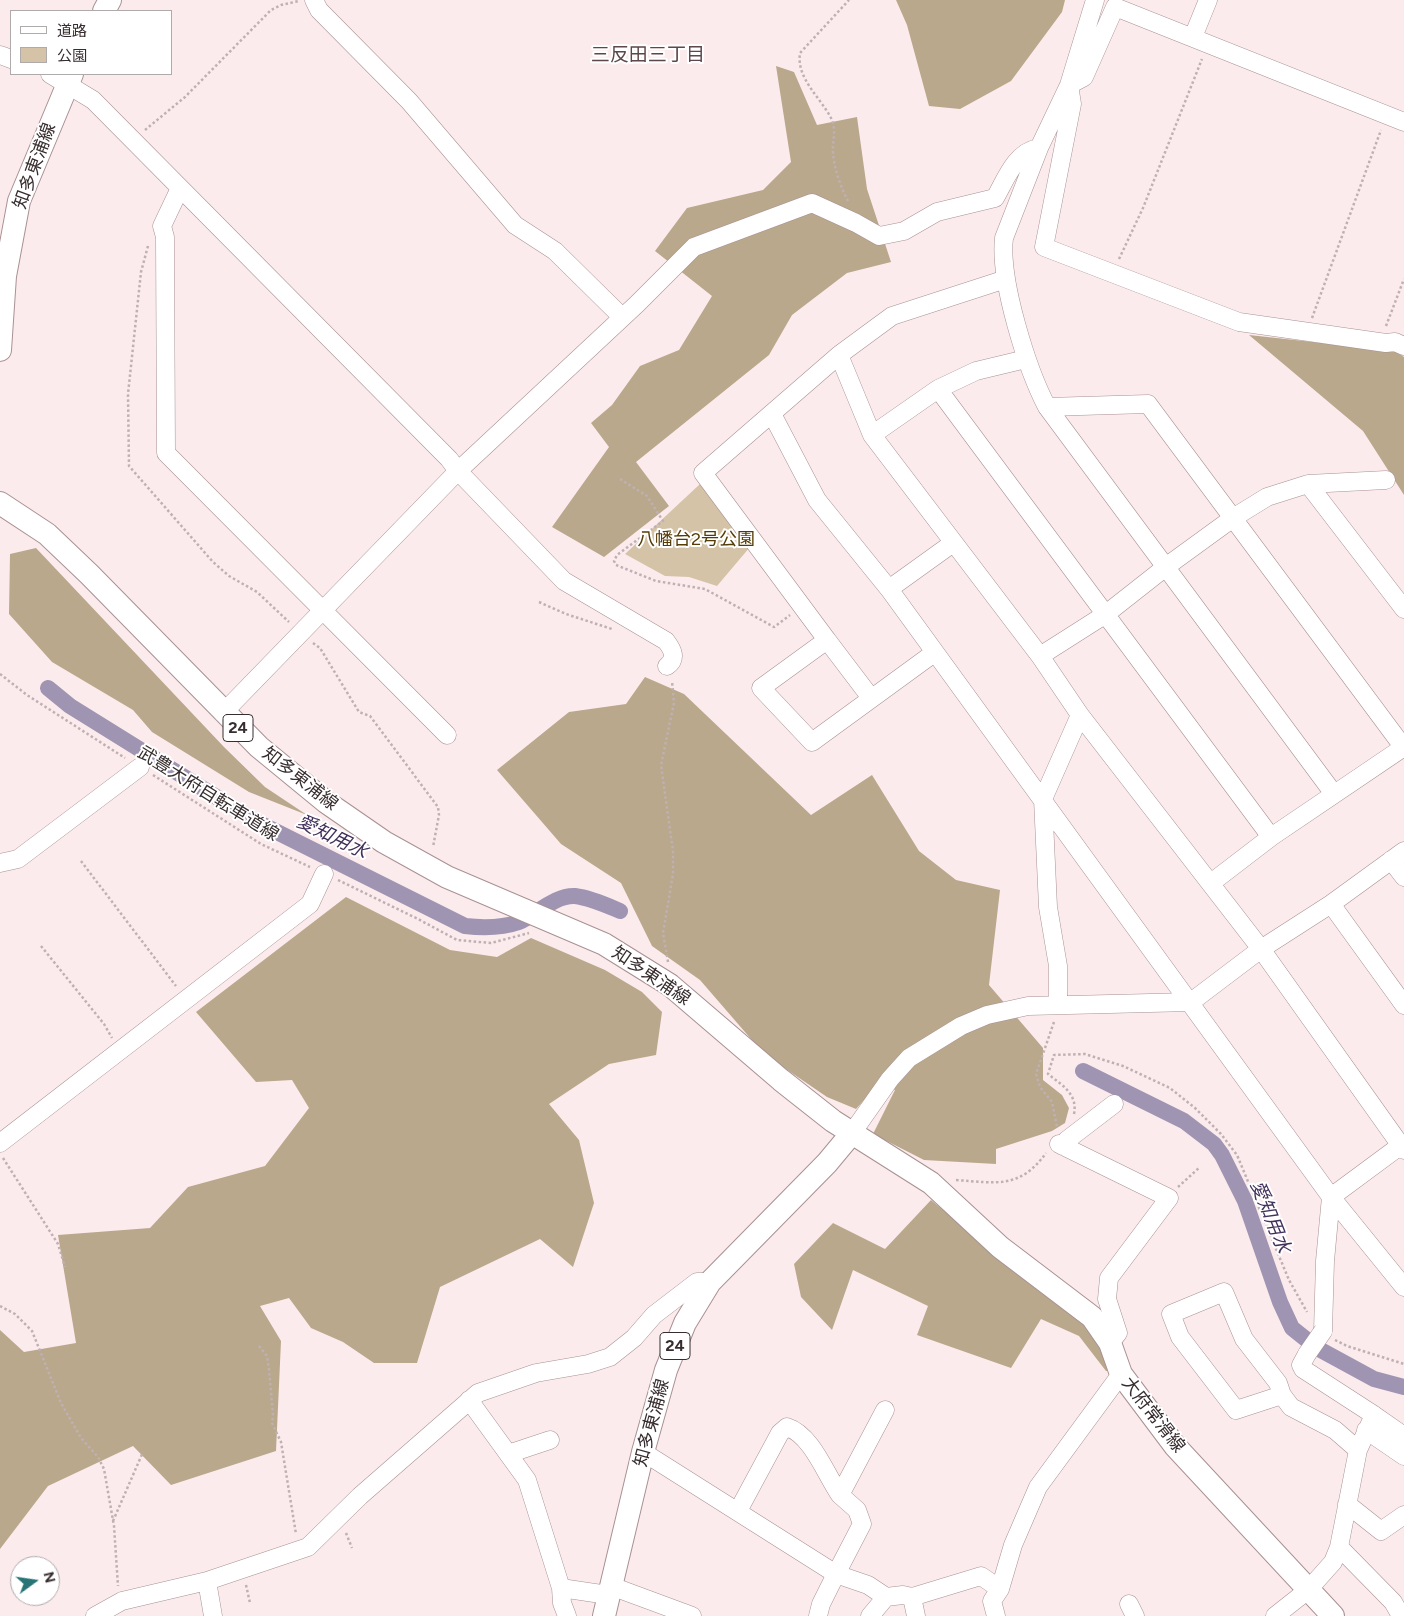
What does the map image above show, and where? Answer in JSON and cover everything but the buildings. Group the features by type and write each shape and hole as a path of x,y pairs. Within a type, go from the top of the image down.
{"main road":[{"name":"知多東浦線","path":"0,350 5,276 19,201 63,77"},
{"name":"知多東浦線","path":"0,503 54,540 224,713 287,772 384,842 446,877 557,926 604,944 663,980 701,1010 780,1080 852,1134 820,1170 710,1282 685,1323 666,1370 643,1452 608,1599"},
{"name":"大府常滑線","path":"852,1134 931,1184 1000,1247 1092,1317 1110,1342 1121,1374 1175,1446 1333,1616"}],"street":[{"path":"314,0 319,10 409,101 515,225 555,251 622,317"},
{"path":"1095,0 1069,84 1039,148 1004,238 1002,253 1006,279 1026,359 1035,384 1047,407 1334,794"},
{"path":"1201,40 1208,0"},
{"path":"1069,84 1084,77 1116,7 1404,122"},
{"path":"63,77 93,100 449,459 458,471 564,581 666,641 674,653 673,659 667,666"},
{"path":"1069,84 1072,104 1044,247 1239,322 1381,342 1395,342 1404,346"},
{"path":"224,713 458,471 694,247 812,202 856,223 872,234 879,236 904,231 938,212 986,202 995,198 1021,156 1030,150 1039,148"},
{"path":"180,188 162,226 165,237 166,453 447,735"},
{"path":"872,698 703,473 839,355 892,316 1006,279"},
{"path":"839,355 872,435 1040,656 1080,715 1261,949 1402,1148 1331,1197 1324,1261 1323,1330 1300,1366 1370,1422 1404,1456"},
{"path":"872,435 938,389 976,371 1026,359"},
{"path":"938,389 1271,837"},
{"path":"1047,407 1148,404 1404,748 1271,837 1211,883"},
{"path":"772,414 817,500 889,589 1331,1197 1404,1287"},
{"path":"1040,656 1106,614 1166,566 1233,518 1267,497 1308,484 1386,480"},
{"path":"1308,484 1404,609"},
{"path":"889,589 953,543"},
{"path":"827,640 761,688 812,742 934,653"},
{"path":"1057,1004 1058,966 1048,906 1043,799 1080,715"},
{"path":"0,863 18,859 140,767"},
{"path":"852,1134 909,1058 936,1040 987,1015 1028,1006 1057,1004 1191,1002 1261,949 1331,904 1398,856 1404,877"},
{"path":"0,1143 310,904 324,874"},
{"path":"1331,904 1404,1005"},
{"path":"1060,1140 1067,1140 1114,1104"},
{"path":"1060,1140 1169,1198 1109,1278 1107,1299 1118,1333 1110,1342"},
{"path":"95,1616 207,1582 308,1546 330,1527 360,1496 478,1393 512,1379 536,1372 588,1364 610,1357 634,1338 654,1315 697,1282 710,1282"},
{"path":"1282,1395 1236,1410 1180,1337 1171,1314 1224,1292 1244,1339 1278,1383 1282,1395 1291,1407 1335,1430 1358,1450"},
{"path":"996,1616 992,1601 1000,1589 1013,1545 1038,1487 1121,1374"},
{"path":"469,1400 527,1480 561,1588 562,1602 567,1616"},
{"path":"840,1494 886,1410"},
{"path":"1370,1422 1404,1436"},
{"path":"1275,1616 1308,1590 1333,1562 1339,1547 1358,1450 1370,1422"},
{"path":"738,1511 780,1433 787,1427 796,1430 828,1471 840,1494 857,1510 862,1524 821,1604 818,1616"},
{"path":"508,1454 550,1440"},
{"path":"643,1452 836,1574 868,1585 886,1597 912,1597 981,1576 1000,1589"},
{"path":"1348,1504 1381,1531 1404,1514"},
{"path":"1339,1547 1399,1604"},
{"path":"207,1582 213,1616"},
{"path":"561,1588 692,1616"},
{"path":"870,1616 886,1597"},
{"path":"912,1597 916,1616"}],"path":[{"path":"133,141 185,97 271,10 301,0"},
{"path":"849,0 800,53 798,63 802,74 834,125 833,153 843,191 855,216 856,223"},
{"path":"1110,272 1125,250 1143,208 1201,40"},
{"path":"1311,332 1313,315 1387,115"},
{"path":"1381,342 1404,279"},
{"path":"620,479 647,496 662,521 617,555 614,561 616,565 656,581 706,589 774,627 802,607"},
{"path":"539,602 566,614 617,631"},
{"path":"663,980 669,970 663,933 673,862 662,779 662,753 674,703 674,688 667,666"},
{"name":"武豊大府自転車道線","path":"0,674 26,694 261,844 418,919 456,940 491,943 557,926"},
{"path":"80,860 186,1000"},
{"path":"41,946 104,1024 111,1035 115,1054"},
{"path":"1057,1004 1052,1028 1036,1074 1040,1087 1052,1102 1060,1140"},
{"path":"0,1154 58,1244 65,1267"},
{"path":"1169,1198 1200,1167"},
{"path":"0,1306 15,1314 32,1331 61,1403 81,1438 98,1457 104,1469 113,1521 115,1565 123,1606"},
{"path":"259,1346 267,1356 273,1415 272,1423 282,1442 299,1550"},
{"path":"113,1521 143,1452"}],"green space":[{"name":"八幡台2号公園","path":"700,484 750,547 717,586 689,577 665,576 625,554"}],"shaded area":[{"path":"896,0 1065,0 1062,12 1011,81 960,109 929,106 907,25"},
{"path":"776,66 794,72 817,125 857,117 867,189 891,262 847,273 792,315 769,355 636,462 669,506 604,557 552,527 609,447 591,423 612,405 640,366 679,350 712,296 655,251 687,208 763,190 791,162"},
{"path":"1249,335 1395,351 1404,357 1404,495 1363,431"},
{"path":"36,548 224,747 265,787 307,815 249,792 152,732 133,710 52,662 9,614 10,554"},
{"path":"645,677 684,694 811,815 872,775 919,851 956,880 1000,890 989,985 1043,1048 1043,1080 1062,1095 1069,1108 1065,1123 1052,1131 996,1149 996,1164 924,1160 873,1134 895,1090 880,1082 856,1109 827,1097 764,1054 700,980 652,946 621,883 561,844 497,770 569,712 626,704"},
{"path":"346,897 450,950 497,957 531,938 605,970 642,992 662,1012 656,1055 609,1064 549,1104 579,1140 594,1203 573,1267 540,1239 440,1287 417,1363 374,1363 343,1342 311,1328 289,1298 260,1306 281,1341 276,1451 171,1485 133,1446 48,1486 0,1549 0,1330 24,1352 76,1343 58,1235 150,1228 188,1187 265,1166 309,1108 292,1080 256,1082 196,1012"},
{"path":"931,1200 995,1253 1090,1321 1113,1371 1106,1371 1079,1336 1041,1319 1011,1368 917,1335 928,1306 853,1270 832,1330 801,1297 794,1264 833,1223 885,1249"}],"waterway":[{"name":"愛知用水","path":"48,688 70,706 255,821 465,926 492,927 513,924 526,919 553,902 575,896 587,898 620,911"},
{"name":"愛知用水","path":"1083,1071 1184,1121 1214,1144 1222,1155 1245,1201 1280,1302 1292,1328 1317,1348 1374,1379 1404,1387"}],"district":[{"name":"三反田三丁目","path":"648,55"}]}
